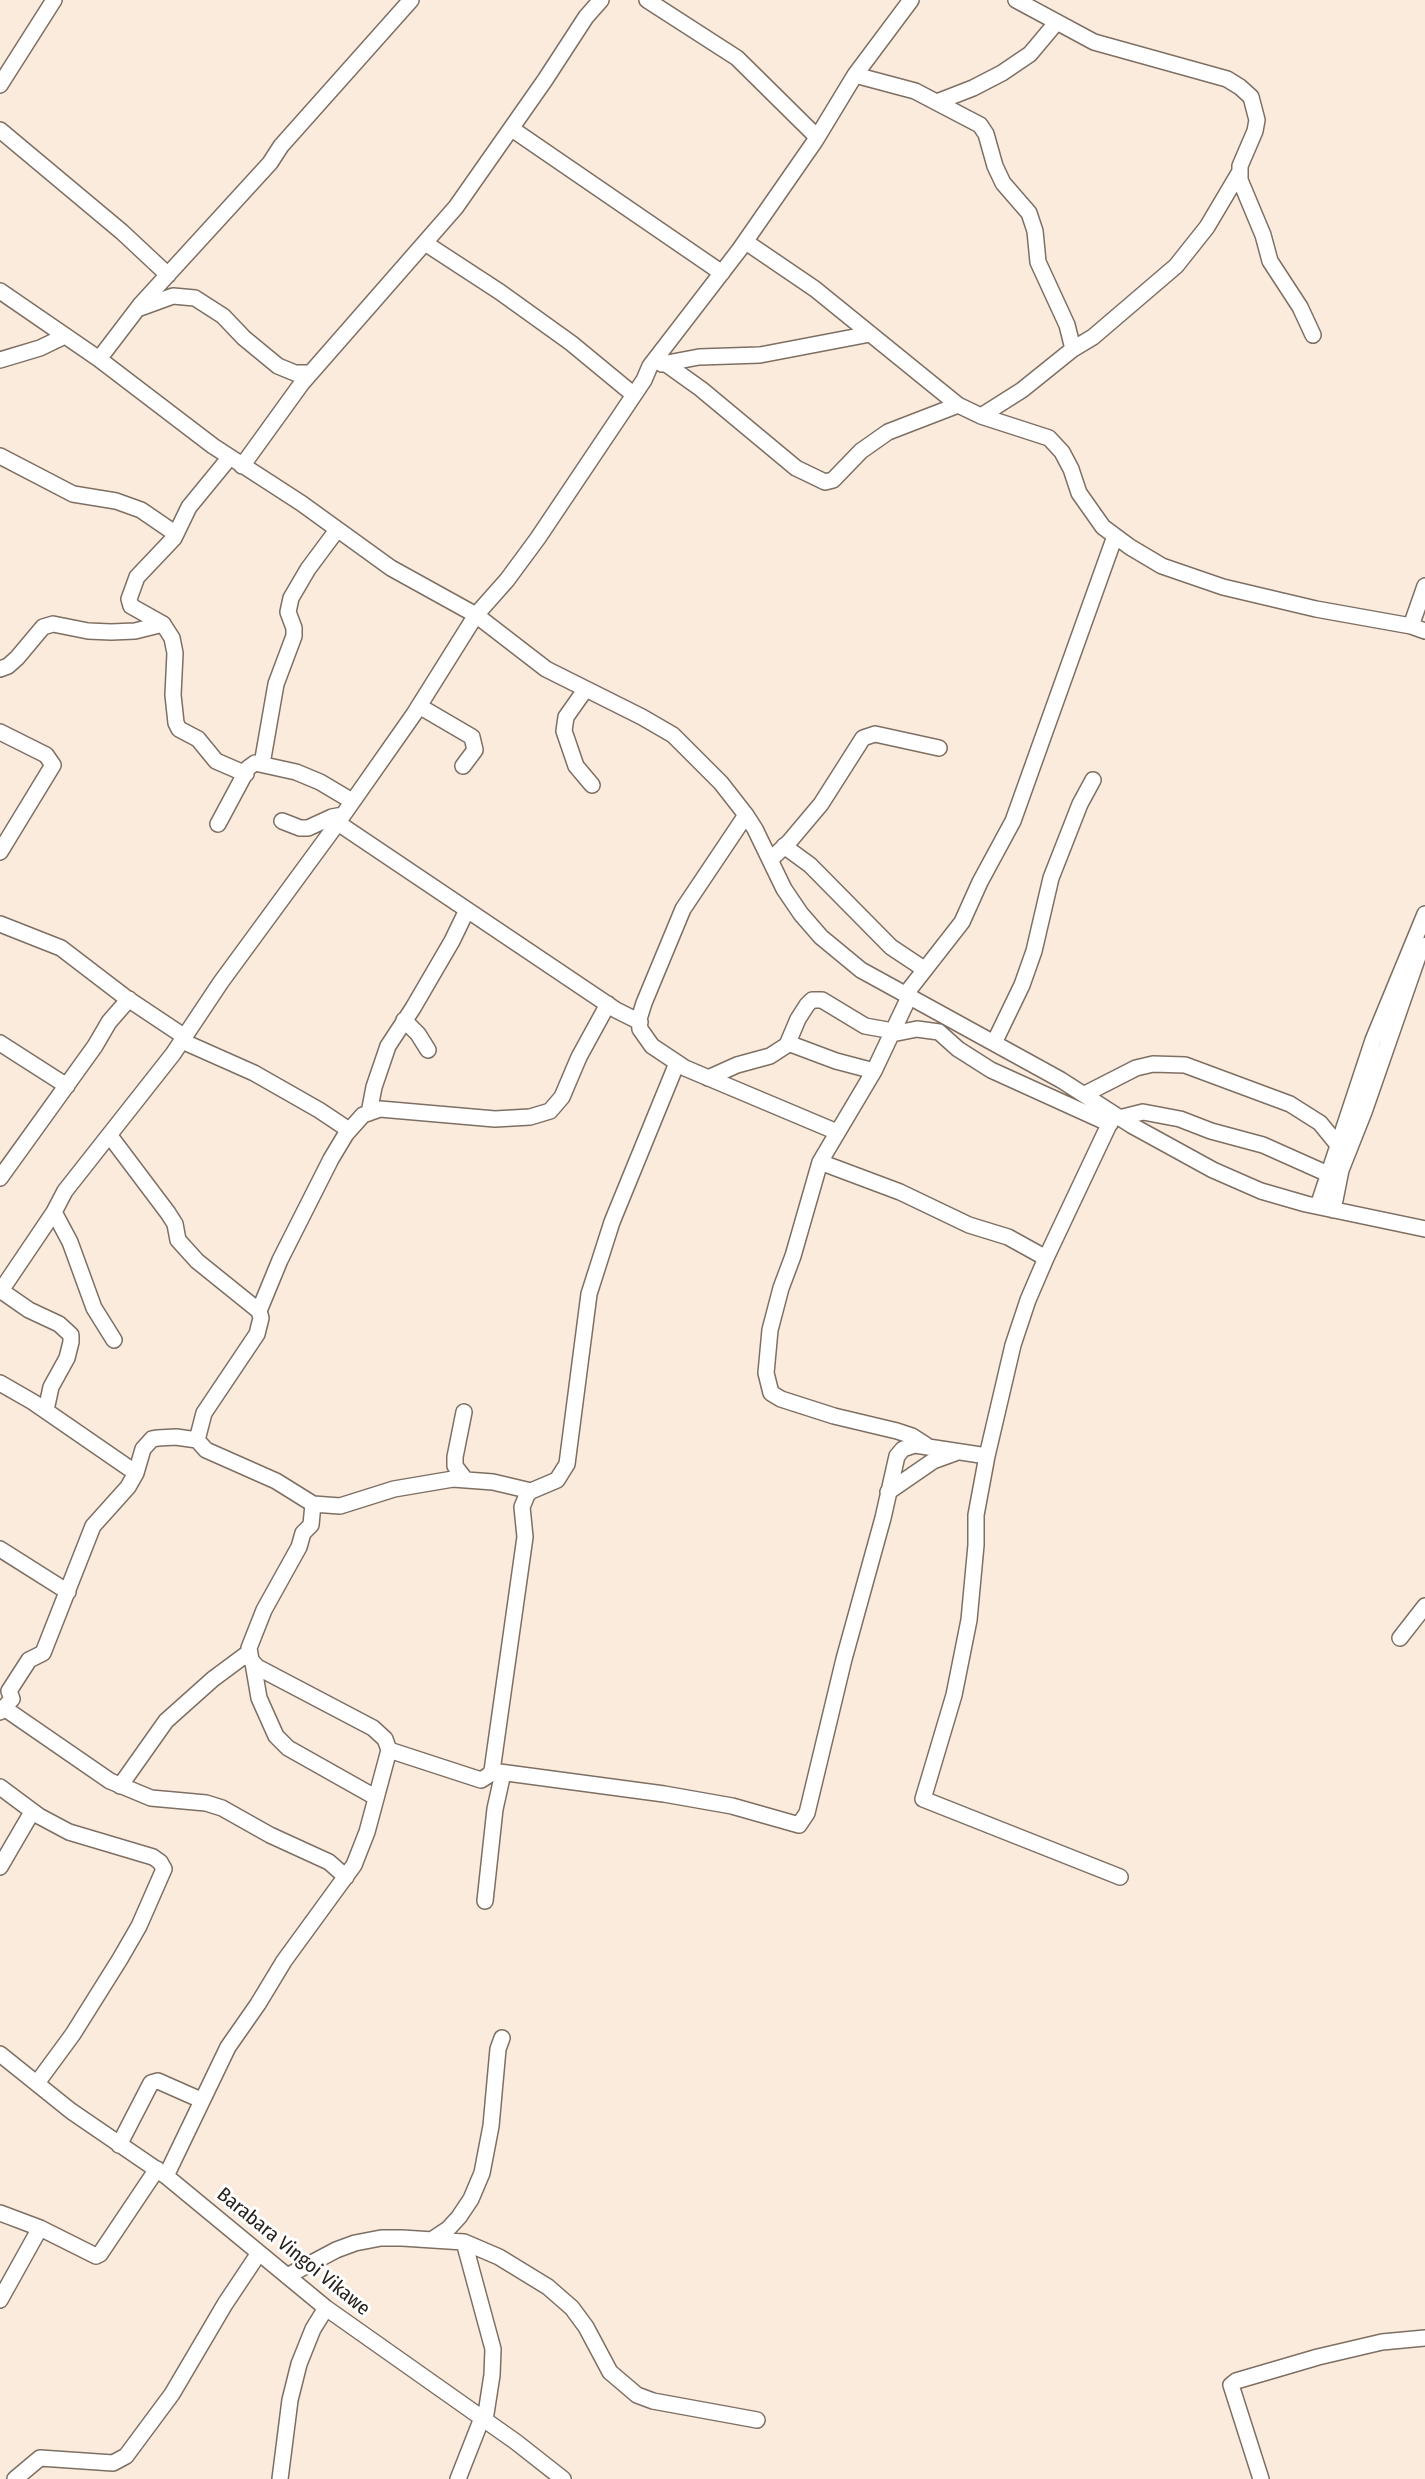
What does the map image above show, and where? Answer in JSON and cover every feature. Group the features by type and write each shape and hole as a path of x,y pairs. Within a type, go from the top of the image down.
{"street":[{"path":"0,85 54,0"},
{"path":"99,359 136,309 411,0"},
{"path":"246,774 216,761 198,740 179,729 176,723 173,695 175,653 172,638 163,624 131,606 129,599 137,577 176,534 189,507 236,461 462,199 512,129 586,17 601,0"},
{"path":"646,0 737,58 817,137"},
{"path":"46,1410 51,1387 67,1358 72,1342 70,1335 59,1324 29,1310 0,1291 54,1212 65,1191 110,1136 183,1039 221,982 340,819 419,706 476,615 507,580 532,546 634,395 746,242 817,137 855,75 911,0"},
{"path":"981,416 1022,390 1073,349 1093,337 1176,266 1207,227 1239,173 1257,120 1251,97 1227,79 1094,42 1016,0"},
{"path":"937,102 966,92 1002,73 1030,54 1056,23"},
{"path":"855,75 915,91 980,125 986,134 995,166 1003,183 1029,213 1035,231 1038,262 1067,325 1073,349"},
{"path":"512,129 722,273"},
{"path":"0,130 122,232 168,275"},
{"path":"1239,173 1263,235 1270,261 1296,301 1313,335"},
{"path":"746,242 815,289 958,405 981,416 1049,438 1062,452 1071,469 1079,493 1103,526 1162,566 1222,587 1316,609 1418,628 1425,586"},
{"path":"425,243 562,336 634,395"},
{"path":"0,291 99,359 236,461 292,497 404,576 476,615 546,669 673,735 721,783 746,815 784,889 821,937 861,970 1085,1094 1114,1119"},
{"path":"136,309 173,296 195,298 223,316 244,338 279,366 295,373 310,373"},
{"path":"658,365 699,357 760,355 870,334"},
{"path":"0,360 40,348 65,336"},
{"path":"658,365 701,389 796,468 825,482 833,480 861,451 888,432 958,405"},
{"path":"0,456 73,494 116,501 141,510 176,534"},
{"path":"262,764 276,684 294,636 294,628 288,612 291,598 302,578 337,530"},
{"path":"929,1447 912,1436 834,1416 781,1399 771,1393 766,1373 770,1330 820,1162 874,1071 893,1033 907,996 924,969 962,922 980,882 1013,821 1115,536"},
{"path":"0,669 8,666 17,658 43,627 53,624 88,631 111,632 135,631 163,624"},
{"path":"585,690 566,717 564,731 576,766 592,785"},
{"path":"419,706 472,737 475,750 463,766"},
{"path":"0,732 46,755 53,765 0,852"},
{"path":"770,860 822,804 863,738 876,734 939,748"},
{"path":"218,824 251,764 283,768 304,776 352,801"},
{"path":"994,1043 1022,985 1034,951 1051,878 1080,804 1093,780"},
{"path":"746,815 683,909 659,964 639,1022 640,1029 647,1041 677,1063 837,1132"},
{"path":"282,821 300,828 308,828 332,817 340,819 467,910 493,925 608,1004 639,1022"},
{"path":"784,846 810,865 891,947 924,969"},
{"path":"369,1113 374,1088 388,1046 452,941 467,910"},
{"path":"1317,1206 1373,1040 1425,914"},
{"path":"0,924 61,948 183,1039 254,1073 350,1130"},
{"path":"1333,1210 1341,1170 1364,1112 1425,936"},
{"path":"0,1178 67,1086 109,1022 129,999"},
{"path":"708,1078 737,1065 770,1056 788,1043 807,1005 818,999 865,1026 893,1033 917,1029 939,1032 958,1049 991,1070 1114,1119 1213,1170 1261,1191 1333,1210 1425,1229"},
{"path":"259,1311 299,1221 331,1159 363,1115 380,1108 495,1119 530,1117 550,1111 562,1097 579,1057 608,1004"},
{"path":"404,1020 418,1034 428,1050"},
{"path":"0,1043 67,1086"},
{"path":"788,1043 836,1061 874,1071"},
{"path":"485,1901 497,1772 525,1537 522,1507 531,1491 557,1479 567,1464 590,1294 612,1221 677,1063"},
{"path":"1085,1094 1136,1068 1153,1064 1185,1065 1290,1104 1320,1123 1338,1145"},
{"path":"1114,1119 1143,1112 1180,1119 1211,1131 1263,1145 1328,1174"},
{"path":"1114,1119 1046,1258 1028,1300 1013,1345 976,1515 976,1545 969,1620 954,1695 923,1799 1120,1876"},
{"path":"110,1136 168,1213 175,1224 178,1240 197,1261 259,1311 261,1318 257,1334 204,1413 197,1440"},
{"path":"820,1162 900,1192 969,1224 1008,1237 1046,1258"},
{"path":"54,1212 70,1242 94,1308 114,1340"},
{"path":"0,1383 46,1410 136,1473"},
{"path":"464,1412 455,1466 465,1479"},
{"path":"346,1877 328,1862 270,1835 222,1808 206,1803 151,1798 120,1785 2,1710 12,1699 9,1690 29,1660 43,1653 94,1524 113,1506 136,1473 143,1449 152,1439 168,1436 197,1440 206,1450 276,1481 313,1504 340,1506 394,1489 437,1480 465,1479 493,1482 531,1491"},
{"path":"388,1750 481,1780 497,1772 664,1794 732,1806 799,1825 807,1813 844,1659 884,1518 893,1466 903,1449 909,1445 987,1456"},
{"path":"888,1492 933,1461 958,1452"},
{"path":"313,1504 311,1525 303,1533 299,1547 264,1610 251,1658 259,1698 276,1736 288,1748 375,1797"},
{"path":"0,1548 68,1592"},
{"path":"1400,1638 1425,1606"},
{"path":"0,2213 40,2228 93,2256 100,2254 161,2173 191,2126 201,2100 228,2047 258,2004 284,1960 346,1877 360,1851 388,1750 385,1739 373,1728 251,1658"},
{"path":"120,1785 166,1721 213,1679 251,1658"},
{"path":"0,1787 33,1812 69,1832 153,1857 164,1869 139,1926 120,1959 73,2034 37,2083"},
{"path":"0,1867 33,1812"},
{"path":"433,2239 448,2229 459,2217 471,2199 482,2173 491,2126 498,2049 502,2038"},
{"name":"Barabara Vingoi Vikawe","path":"0,2054 118,2145 161,2173 326,2307 564,2479"},
{"path":"118,2145 151,2083 158,2081 201,2100"},
{"path":"0,2300 40,2228"},
{"path":"287,2276 336,2250 355,2243 381,2238 464,2242 499,2257 548,2286 572,2308 610,2372 637,2395 652,2401 757,2420"},
{"path":"458,2479 484,2419 492,2375 493,2349 464,2242"},
{"path":"15,2479 40,2458 113,2463 126,2456 172,2394 225,2304 259,2253"},
{"path":"280,2479 290,2400 298,2364 313,2329 326,2307"},
{"path":"1261,2479 1231,2385 1236,2381 1318,2357 1382,2342 1425,2338"}]}
